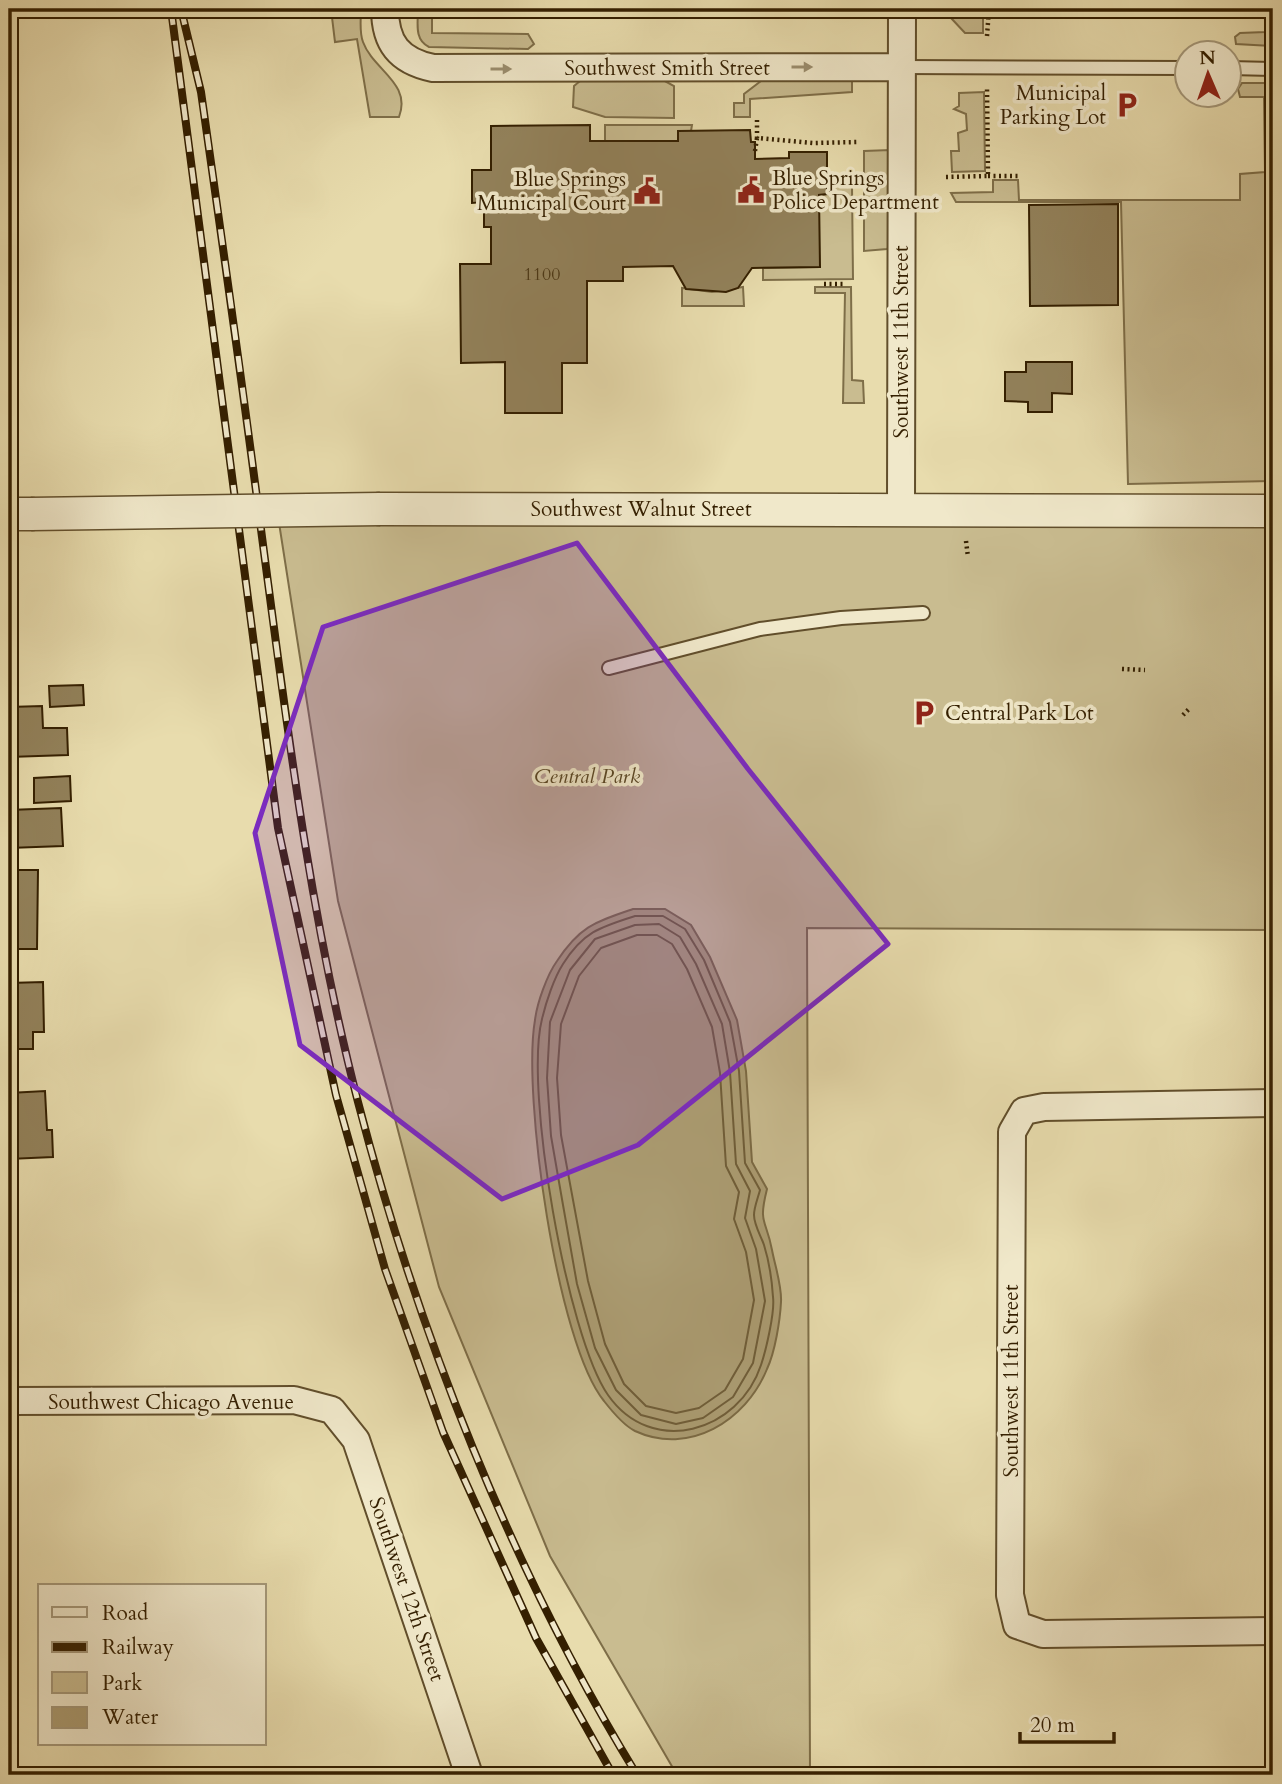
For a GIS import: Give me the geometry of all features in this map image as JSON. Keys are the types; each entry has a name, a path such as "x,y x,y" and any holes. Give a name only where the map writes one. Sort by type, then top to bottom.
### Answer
{"street":[{"name":"Southwest Smith Street","path":"386,9 388,35 397,52 411,62 433,68 902,67"},
{"name":"Southwest 11th Street","path":"901,508 902,9"},
{"name":"Southwest Walnut Street","path":"20,514 380,509 901,508 1273,511"},
{"name":"Southwest 11th Street","path":"1273,1103 1044,1107 1024,1111 1012,1132 1010,1595 1017,1625 1043,1634 1273,1631"},
{"name":"Southwest Chicago Avenue","path":"9,1401 294,1400 332,1410"},
{"name":"Southwest 12th Street","path":"332,1410 356,1440 469,1775"}],"lane":[{"path":"902,67 1174,68"},
{"path":"1244,68 1273,68"},
{"path":"609,668 760,629 841,618 923,613"}],"path":[{"path":"987,36 989,9"},
{"path":"986,87 988,176"},
{"path":"755,151 757,120"},
{"path":"757,138 813,143 857,142"},
{"path":"946,177 1018,176"},
{"path":"824,284 843,284"},
{"path":"965,538 968,557"},
{"path":"1122,668 1145,670"},
{"path":"1182,715 1189,709"}],"highlighted area":[{"path":"577,543 748,769 888,944 638,1145 502,1199 300,1045 255,833 323,627"}],"green space":[{"path":"331,9 361,9 363,42 396,86 402,105 399,117 370,117 357,39 335,42"},
{"path":"418,9 432,9 432,33 528,34 534,44 528,49 429,47 419,36"},
{"path":"951,9 983,9 983,33 965,33 951,18"},
{"path":"1265,9 1273,9 1273,46 1244,44 1244,38 1235,38 1240,33 1265,32"},
{"path":"663,80 674,86 674,118 605,117 573,107 574,86 580,81"},
{"path":"761,81 852,81 852,92 750,99 750,117 734,117 734,103 744,103 744,94"},
{"path":"1244,83 1273,83 1273,481 1128,484 1121,202 956,202 951,193 993,192 993,180 1018,180 1019,200 1240,200 1240,174 1265,172 1264,97 1244,97"},
{"path":"984,92 985,171 952,172 951,151 959,151 958,133 967,130 966,114 954,109 959,106 959,93"},
{"path":"605,125 692,125 691,131 678,131 678,141 605,141"},
{"path":"890,150 890,245 887,249 864,251 864,151"},
{"path":"827,186 852,186 853,279 763,280 763,268 819,267 819,195 827,194"},
{"path":"743,287 744,306 682,306 682,288 712,292"},
{"path":"815,287 851,287 852,380 863,381 864,403 843,403 845,293 815,293"},
{"name":"Central Park","path":"277,510 1273,511 1273,930 807,928 810,1775 677,1775 550,1556 439,1287 338,901"}],"water":[{"path":"633,909 665,909 691,925 710,957 737,1020 746,1071 752,1162 767,1189 763,1216 781,1296 775,1345 758,1388 730,1418 713,1429 695,1436 675,1439 655,1438 627,1425 604,1401 587,1371 558,1275 547,1217 534,1103 532,1055 535,1020 550,974 565,949 581,933 598,922"}],"building":[{"path":"590,125 590,141 678,141 678,131 750,130 751,142 755,142 755,159 789,158 789,152 827,152 827,194 819,195 820,267 752,268 738,288 726,292 686,289 673,266 623,267 623,281 587,281 587,363 562,363 562,413 505,413 505,362 461,363 460,264 491,264 491,227 484,227 484,202 472,203 472,170 491,170 491,126"},
{"path":"1118,204 1118,305 1030,306 1029,205"},
{"path":"1026,362 1072,362 1072,394 1052,393 1052,412 1028,412 1028,402 1005,401 1005,372 1026,372"},
{"path":"83,685 84,705 50,707 49,686"},
{"path":"42,706 43,728 67,728 68,755 9,757 9,707"},
{"path":"70,776 71,801 34,803 34,778"},
{"path":"61,808 63,846 9,848 9,810"},
{"path":"9,870 38,870 37,949 9,949"},
{"path":"43,982 44,1032 33,1032 33,1049 9,1049 9,983"},
{"path":"45,1091 47,1130 52,1130 53,1157 9,1159 9,1093"}],"railway":[{"path":"171,9 278,828 336,1095 385,1269 443,1432 536,1638 613,1775"},
{"path":"181,9 201,92 301,821 326,962 358,1102 409,1276 473,1449 549,1616 637,1775"}],"place":[{"name":"Municipal Parking Lot","path":"1127,105"},
{"name":"Blue Springs Police Department","path":"751,190"},
{"name":"Blue Springs Municipal Court","path":"647,191"},
{"name":"Central Park Lot","path":"924,713"}]}
